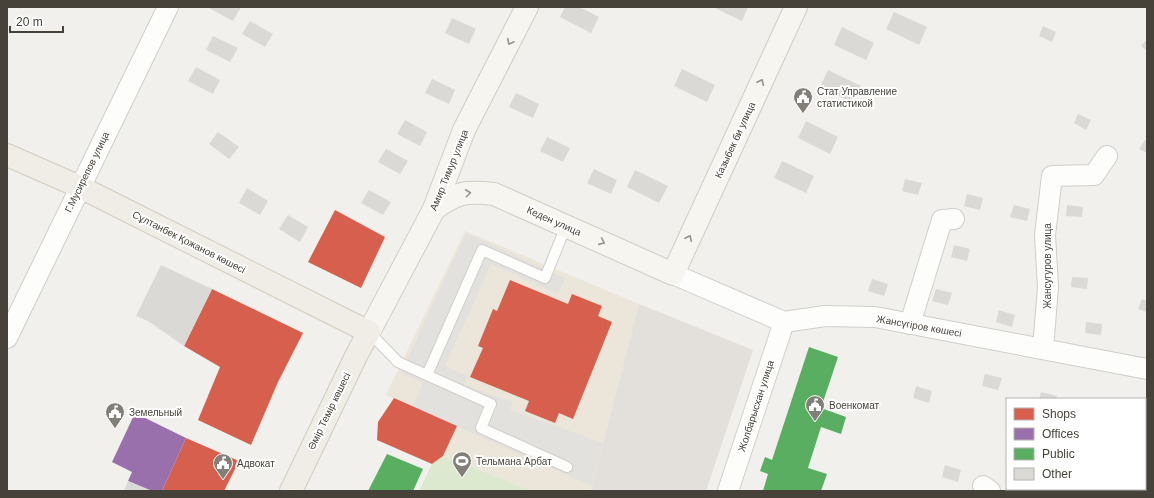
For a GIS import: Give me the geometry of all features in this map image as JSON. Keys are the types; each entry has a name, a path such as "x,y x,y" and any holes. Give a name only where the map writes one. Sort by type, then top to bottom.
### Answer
{"main road":[{"name":"Амир Тимур улица","path":"369,332 434,209 464,130 527,7"},
{"name":"Казыбек би улица","path":"673,274 796,7"},
{"name":"Сұлтанбек Қожанов көшесі","path":"7,155 80,187 369,332"},
{"name":"Кеден улица","path":"434,209 451,197 470,192 494,194 673,274"},
{"name":"Әмір Темір көшесі","path":"291,491 369,332"}],"street":[{"name":"Г.Мусирепов улица","path":"7,338 168,7"},
{"name":"Жансугуров улица","path":"1043,349 1048,287 1045,236 1052,176 1094,175 1107,156"},
{"path":"910,324 942,220 954,219"},
{"path":"673,274 784,322"},
{"name":"Жансүгіров көшесі","path":"784,322 825,316 874,317 1147,369"},
{"name":"Жолбарысхан улица","path":"728,491 784,322"}],"lane":[{"path":"427,375 482,250 545,278 566,226"},
{"path":"369,332 398,362 491,404 480,428 567,467"}],"shaded area":[{"path":"465,231 639,304 591,491 533,491 443,456 457,426 386,395"},
{"path":"466,233 565,278 558,294 491,264 445,366 467,376 464,385 513,402 510,410 603,443 592,486 413,407 423,383 401,373"},
{"path":"639,304 753,350 706,491 591,491"}],"green space":[{"name":"Тельмана Арбат","path":"443,456 533,491 419,491 432,464"}],"building: Shops":[{"path":"335,210 385,237 361,288 308,262"},
{"path":"510,280 568,304 572,294 602,306 598,316 612,322 573,419 559,413 555,423 525,411 529,401 470,377 483,348 478,346 493,309 497,311"},
{"path":"212,289 303,333 278,382 251,445 198,420 220,367 184,346"},
{"path":"394,398 457,426 443,456 432,464 377,440 378,422"},
{"path":"186,438 239,461 224,491 162,491"}],"building: Offices":[{"path":"135,413 186,438 162,491 152,491 128,481 132,472 112,462"}],"building: Public":[{"name":"Военкомат","path":"809,347 838,357 821,408 846,417 841,434 821,427 808,468 827,474 821,491 763,491 768,474 760,471 765,457 772,460"},
{"path":"387,454 423,469 413,491 368,491"}],"building: Other":[{"path":"241,7 233,21 209,8"},
{"path":"565,7 579,7 599,17 591,33 560,17"},
{"path":"713,7 748,7 742,21"},
{"path":"894,12 927,27 919,45 886,29"},
{"path":"452,18 476,29 469,44 445,33"},
{"path":"250,21 273,34 265,47 242,34"},
{"path":"1043,26 1056,32 1052,42 1039,36"},
{"path":"842,27 874,43 866,60 834,45"},
{"path":"213,36 238,48 230,62 206,50"},
{"path":"1147,39 1147,51 1141,46"},
{"path":"196,67 220,80 213,94 188,81"},
{"path":"682,69 715,85 707,102 674,86"},
{"path":"828,70 861,86 853,103 820,87"},
{"path":"432,79 455,90 449,104 425,93"},
{"path":"516,93 539,104 533,118 509,107"},
{"path":"1078,114 1091,120 1086,130 1074,123"},
{"path":"405,120 427,132 420,146 397,134"},
{"path":"806,121 838,137 830,154 798,138"},
{"path":"218,132 239,147 229,159 209,144"},
{"path":"547,137 570,148 563,162 540,151"},
{"path":"1145,140 1147,141 1147,153 1139,149"},
{"path":"386,149 408,161 400,174 378,162"},
{"path":"782,161 814,176 806,193 774,178"},
{"path":"594,169 617,180 611,194 587,183"},
{"path":"635,170 668,186 659,203 627,187"},
{"path":"905,179 922,183 918,195 902,191"},
{"path":"247,188 268,201 260,215 239,203"},
{"path":"369,190 391,202 383,215 361,203"},
{"path":"967,194 983,198 980,210 964,206"},
{"path":"1014,205 1030,209 1027,221 1010,217"},
{"path":"1067,205 1083,207 1082,217 1066,216"},
{"path":"288,215 308,227 300,242 279,229"},
{"path":"954,245 970,249 967,261 951,257"},
{"path":"161,265 212,289 184,346 148,321 136,316"},
{"path":"1072,277 1088,278 1087,289 1071,287"},
{"path":"872,279 888,284 884,296 868,291"},
{"path":"936,289 952,293 948,305 932,301"},
{"path":"1142,299 1147,301 1147,312 1138,309"},
{"path":"999,310 1015,315 1012,327 996,322"},
{"path":"1086,322 1102,324 1101,335 1085,333"},
{"path":"985,374 1002,378 998,390 982,386"},
{"path":"916,386 932,391 929,403 913,398"},
{"path":"1041,392 1057,396 1056,398 1039,398"},
{"path":"945,465 961,470 958,482 942,477"},
{"path":"128,481 152,491 124,491"},
{"path":"1146,488 1147,491 1133,491 1146,490"}],"place":[{"name":"Стат Управление статистикой","path":"803,114"},
{"name":"Военкомат","path":"815,422"},
{"name":"Земельный","path":"115,429"},
{"name":"Тельмана Арбат","path":"462,478"},
{"name":"Адвокат","path":"223,480"}]}
